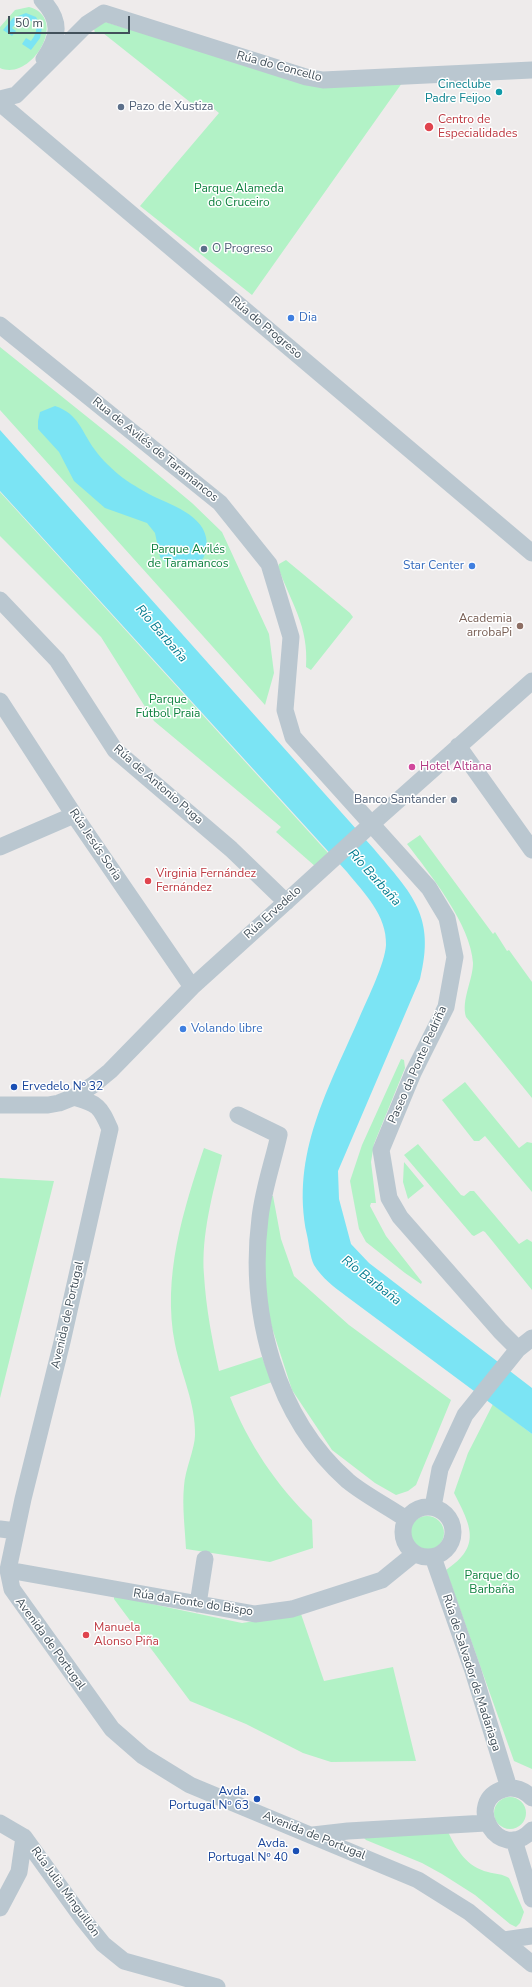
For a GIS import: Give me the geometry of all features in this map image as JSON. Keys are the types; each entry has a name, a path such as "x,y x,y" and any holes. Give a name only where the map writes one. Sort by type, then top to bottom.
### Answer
{"street":[{"path":"26,86 49,51 56,36 57,24 54,15 42,0"},
{"path":"0,99 16,95 26,86 88,24 101,7"},
{"name":"Rúa do Concello","path":"101,7 306,77 323,80 532,70"},
{"name":"Rúa do Progreso","path":"0,103 532,553"},
{"name":"Rua de Avilés de Taramancos","path":"0,325 220,503 269,564 291,637 285,710 293,737 360,812"},
{"name":"Rúa de Antonio Puga","path":"0,600 57,660 115,750 231,849 286,902"},
{"name":"Rúa Ervedelo","path":"0,1105 48,1105 74,1097 94,1085 110,1071 192,987 532,681"},
{"name":"Rúa Jesús Soria","path":"0,701 74,815 192,987"},
{"path":"458,746 532,850"},
{"name":"Paseo da Ponte Pedriña","path":"360,812 429,888 447,918 455,957 446,1007 412,1073 381,1150 389,1198 400,1217 500,1332 518,1349"},
{"path":"0,847 74,815"},
{"name":"Avenida de Portugal","path":"74,1097 93,1103 102,1112 110,1129 62,1342 8,1530 9,1582 18,1599 112,1729 126,1743 165,1771 190,1785 406,1874 434,1889 470,1912 528,1960"},
{"path":"238,1115 279,1135 260,1216 256,1274 262,1325 268,1350 282,1385 295,1415 308,1435 337,1470 350,1482 406,1519"},
{"path":"432,1507 440,1469 465,1415 504,1365 518,1349 532,1338"},
{"path":"423,1507 432,1507 442,1511 449,1518 453,1527 453,1537 450,1546 443,1553 433,1557 424,1558 414,1554 407,1547 403,1538 403,1528 406,1519 413,1512 423,1507"},
{"name":"Rúa da Fonte do Bispo","path":"8,1570 255,1614 292,1609 382,1580 414,1554"},
{"name":"Rúa de Salvador de Madariaga","path":"433,1557 473,1671 509,1788"},
{"path":"198,1604 205,1559"},
{"path":"532,1798 526,1792 518,1788 509,1788 494,1794 486,1807 486,1823 497,1836 505,1840 521,1839 532,1830"},
{"path":"0,1823 24,1837 19,1872 0,1908"},
{"path":"312,1836 348,1831 486,1823"},
{"path":"334,1844 348,1831"},
{"name":"Rúa Julia Minguillón","path":"24,1837 88,1926 103,1944 124,1961 217,1987"},
{"path":"514,1840 532,1899"},
{"path":"504,1940 532,1937 528,1960"}],"green space":[{"path":"29,7 41,13 46,23 46,35 42,47 34,58 23,66 12,70 0,68 0,27 15,10"},
{"name":"Parque Alameda do Cruceiro","path":"102,21 255,67 402,83 252,295 140,206 219,113 207,103 201,107 195,106 103,33 95,33 94,29"},
{"name":"Parque Avilés de Taramancos","path":"0,347 192,503 222,532 269,634 274,673 265,705 0,410"},
{"name":"Parque Fútbol Praia","path":"0,492 329,854 316,867 276,832 281,827 154,721 101,637 0,536"},
{"path":"286,560 353,617 311,670 306,667 305,639 302,627 278,567 279,564"},
{"path":"420,835 493,934 495,932 507,951 509,950 532,982 532,1098 466,1017 465,1004 473,963 471,948 448,900 407,844"},
{"path":"401,1059 404,1060 405,1068 374,1144 371,1162 376,1203 371,1203 370,1206 386,1236 422,1282 421,1284 366,1242 359,1229 350,1181 362,1145"},
{"path":"465,1082 519,1148 527,1142 532,1143 532,1192 485,1136 479,1141 474,1141 442,1100"},
{"path":"418,1144 461,1195 464,1196 470,1191 474,1191 519,1244 527,1239 532,1242 532,1290 485,1232 483,1231 474,1236 472,1235 404,1155"},
{"path":"204,1148 222,1155 208,1214 204,1245 205,1287 219,1371 262,1357 272,1382 230,1397 245,1431 264,1463 299,1507 312,1520 313,1548 270,1562 186,1549 183,1494 186,1473 195,1440 195,1423 191,1400 175,1344 171,1294 173,1269 182,1220"},
{"path":"404,1162 424,1186 408,1199 403,1182"},
{"path":"0,1178 54,1181 0,1398"},
{"path":"267,1195 273,1196 281,1239 294,1276 349,1325 451,1400 416,1485 408,1491 396,1495 375,1483 332,1450 292,1390 266,1309 262,1249"},
{"name":"Parque do Barbaña","path":"493,1404 532,1434 532,1769 514,1761 446,1570 465,1552 469,1544 470,1535 468,1526 454,1493 468,1453"},
{"path":"427,1516 439,1521 444,1533 439,1545 427,1550 415,1545 410,1533 415,1521"},
{"path":"114,1596 242,1623 301,1614 324,1681 393,1667 416,1761 331,1762 303,1753 246,1724 190,1701 114,1599"},
{"path":"507,1797 513,1797 523,1804 526,1813 525,1819 519,1826 513,1829 507,1829 497,1822 494,1816 494,1810 501,1800"},
{"path":"448,1832 459,1851 468,1862 481,1870 509,1878 524,1912 520,1923 516,1927 510,1924 475,1895 442,1874 422,1863 364,1838"}],"water":[{"path":"26,13 36,17 42,28 40,38 31,50 22,44 26,38 31,41 34,37 36,27 32,21 23,19 18,21 12,28 16,31 12,36 3,30 13,18"},
{"path":"55,406 63,409 75,418 98,454 119,475 153,496 176,506 200,525 205,533 207,543 203,559 191,566 171,567 160,557 155,533 147,523 105,508 74,481 59,452 38,429 40,412"},
{"name":"Río Barbaña","path":"0,430 374,849 399,879 417,907 425,938 424,957 420,979 338,1171 339,1199 351,1244 369,1263 532,1388 532,1434 337,1289 324,1278 314,1265 307,1235 303,1205 304,1177 308,1149 325,1096 383,961 386,945 383,924 379,914 367,896 347,872 0,491"}],"place":[{"name":"Cineclube Padre Feijoo","path":"499,92"},
{"name":"Pazo de Xustiza","path":"121,107"},
{"name":"Centro de Especialidades","path":"429,127"},
{"name":"O Progreso","path":"204,249"},
{"name":"Dia","path":"291,318"},
{"name":"Star Center","path":"472,566"},
{"name":"Academia arrobaPi","path":"520,626"},
{"name":"Hotel Altiana","path":"412,767"},
{"name":"Banco Santander","path":"454,800"},
{"name":"Virginia Fernández Fernández","path":"148,881"},
{"name":"Volando libre","path":"183,1029"},
{"name":"Ervedelo Nº 32","path":"14,1087"},
{"name":"Manuela Alonso Piña","path":"86,1635"},
{"name":"Avda. Portugal Nº 63","path":"257,1799"},
{"name":"Avda. Portugal Nº 40","path":"296,1851"}]}
